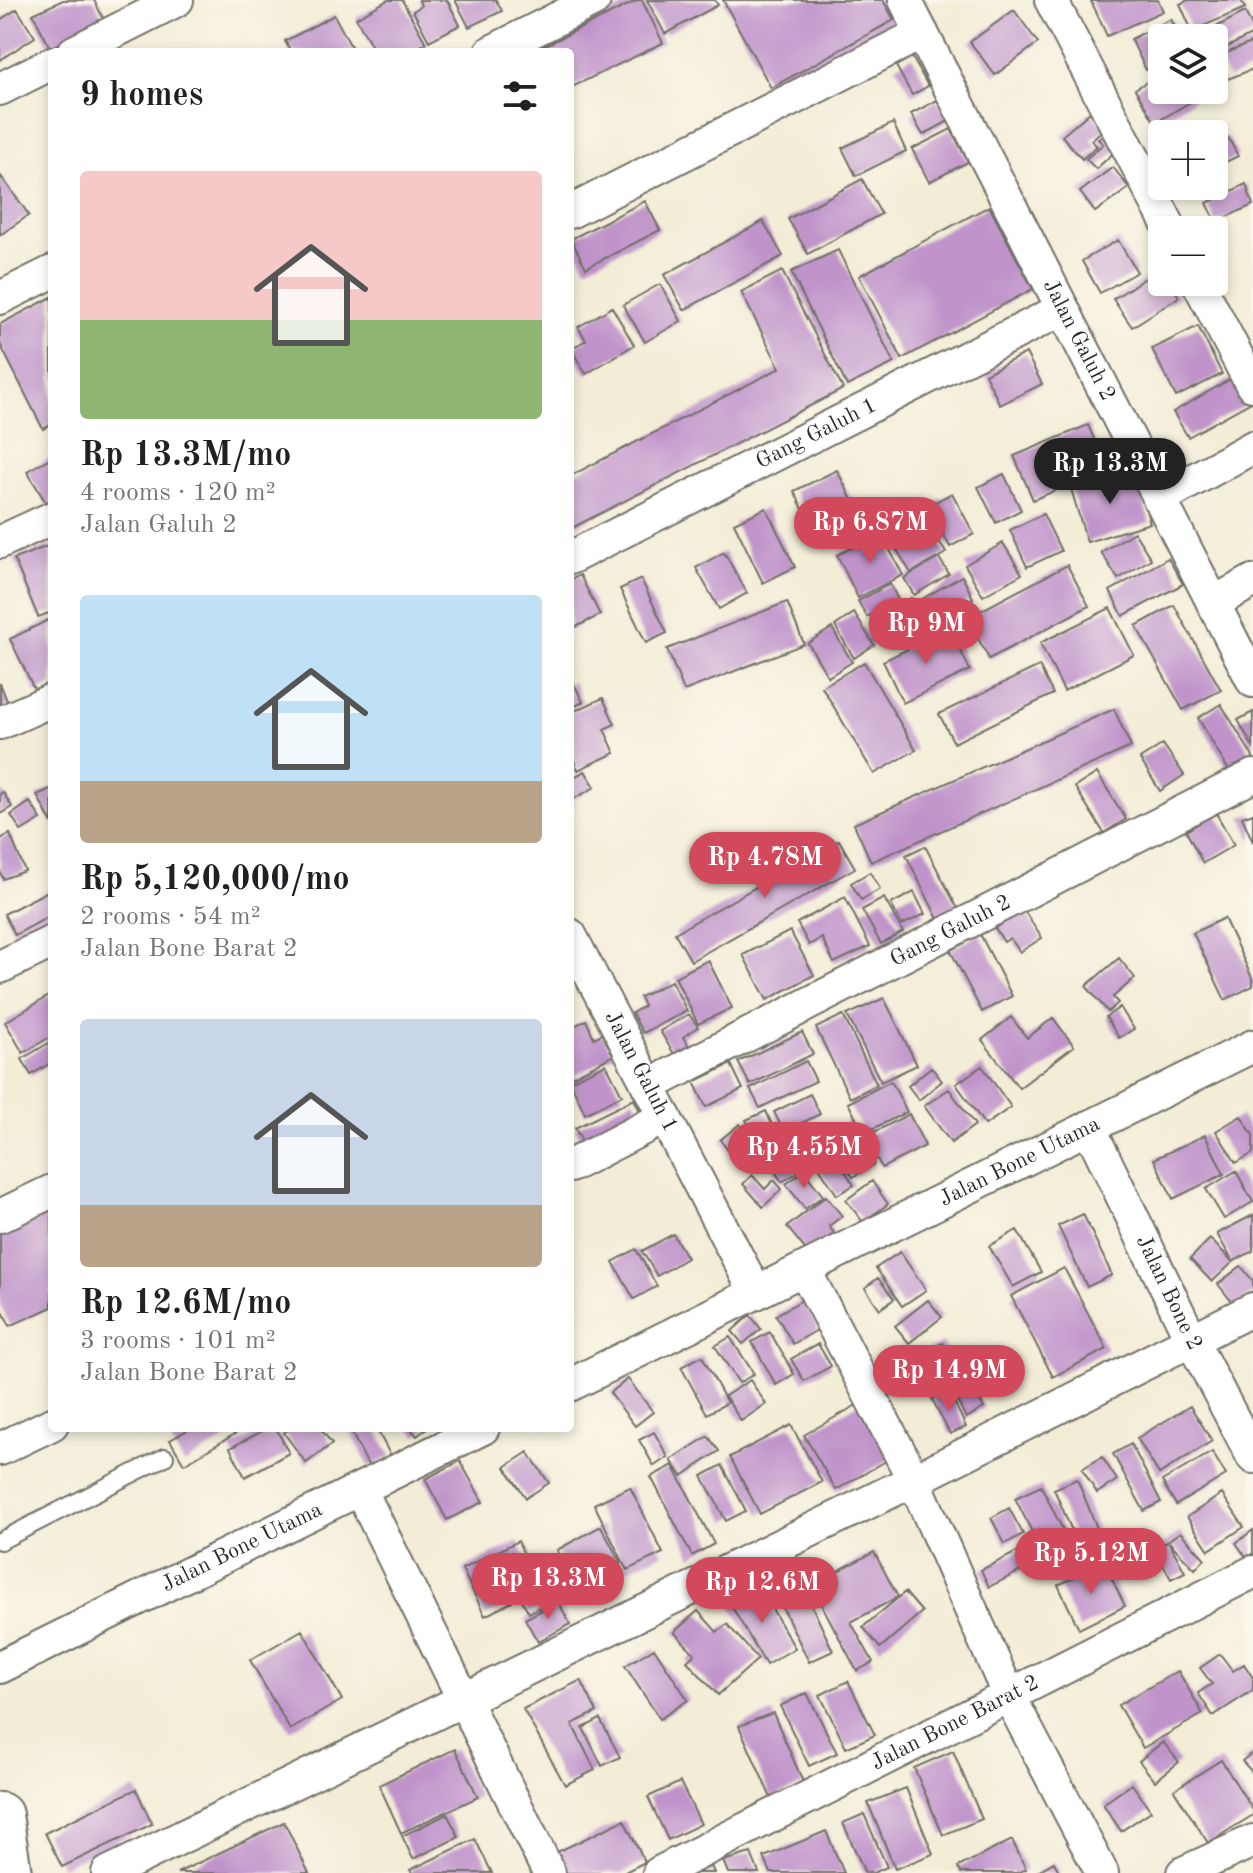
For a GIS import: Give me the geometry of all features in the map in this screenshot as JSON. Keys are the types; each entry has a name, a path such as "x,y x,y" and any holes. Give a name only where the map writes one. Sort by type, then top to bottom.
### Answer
{"street":[{"path":"82,48 177,0"},
{"path":"499,48 594,0"},
{"name":"Jalan Galuh 2","path":"905,0 1253,681"},
{"path":"1051,0 1164,216"},
{"path":"574,210 922,33"},
{"path":"0,89 48,65"},
{"path":"0,298 48,274"},
{"path":"1205,296 1252,385"},
{"name":"Gang Galuh 1","path":"574,556 1063,309"},
{"path":"1159,499 1253,447"},
{"path":"0,542 48,520"},
{"path":"1213,603 1253,581"},
{"path":"0,723 48,702"},
{"name":"Gang Galuh 2","path":"648,1086 1253,776"},
{"path":"0,967 48,944"},
{"name":"Jalan Galuh 1","path":"574,947 756,1293"},
{"name":"Jalan Bone Utama","path":"574,1383 1253,1046"},
{"path":"574,1164 665,1117"},
{"name":"Jalan Bone 2","path":"1089,1127 1191,1339 1253,1457"},
{"path":"0,1216 48,1193"},
{"path":"804,1269 914,1480 1009,1696 1102,1873"},
{"path":"108,1873 914,1480 1253,1309"},
{"path":"0,1449 48,1426"},
{"name":"Jalan Bone Utama","path":"0,1667 475,1432"},
{"path":"360,1489 549,1873"},
{"name":"Jalan Bone Barat 2","path":"659,1873 1253,1572"},
{"path":"1183,1873 1253,1841"}],"lane":[{"path":"0,1541 165,1457"}],"building":[{"path":"63,0 94,0 105,22 50,48 33,14"},
{"path":"388,0 402,0 426,43 417,48 373,48 356,18"},
{"path":"419,0 447,0 460,25 429,41 413,11 421,6"},
{"path":"455,0 496,0 502,11 469,27"},
{"path":"638,0 642,0 663,43 574,86 574,48 540,48"},
{"path":"647,0 715,0 718,5 665,34"},
{"path":"723,0 883,0 894,20 771,88"},
{"path":"1158,0 1163,11 1107,36 1091,1"},
{"path":"1188,0 1241,0 1245,8 1208,24 1189,24 1180,4"},
{"path":"17,9 35,37 0,60 0,20"},
{"path":"1014,10 1038,43 995,75 970,42"},
{"path":"1245,12 1253,34 1228,47 1228,24 1222,24"},
{"path":"334,15 352,48 289,48 285,41"},
{"path":"1148,30 1148,69 1146,70 1131,39"},
{"path":"1253,42 1253,69 1228,79 1228,52"},
{"path":"912,57 928,86 912,95 896,66"},
{"path":"1148,81 1148,104 1187,104 1160,120 1153,120 1135,89"},
{"path":"937,100 949,121 923,135 911,114"},
{"path":"1090,112 1105,128 1091,140 1097,146 1082,159 1062,136"},
{"path":"893,123 906,151 856,176 842,148"},
{"path":"951,129 968,162 929,182 912,149"},
{"path":"1106,132 1120,147 1096,169 1086,159 1103,144 1098,139"},
{"path":"1228,137 1238,156 1228,161"},
{"path":"1113,167 1129,188 1095,212 1080,192"},
{"path":"0,175 29,215 0,235"},
{"path":"862,179 881,214 808,254 788,219"},
{"path":"1246,184 1253,205 1228,216 1213,216 1207,203 1228,200 1228,193"},
{"path":"645,201 660,230 586,268 574,245 574,237"},
{"path":"989,206 1033,289 902,359 859,276"},
{"path":"763,221 783,256 684,310 664,275"},
{"path":"1118,240 1137,272 1100,293 1082,261"},
{"path":"838,250 894,363 847,386 791,272"},
{"path":"782,271 843,389 574,527 574,474 780,368 741,292"},
{"path":"1148,276 1148,296 1179,297 1132,327 1113,299"},
{"path":"660,284 681,321 645,342 623,305"},
{"path":"48,299 48,426 43,429 0,344 0,324"},
{"path":"612,307 634,345 586,374 574,354 574,347 586,340 578,327"},
{"path":"1198,326 1222,374 1176,397 1152,349"},
{"path":"1026,353 1042,384 1000,405 985,374"},
{"path":"1236,376 1251,402 1188,437 1173,412"},
{"path":"1088,425 1107,469 1033,500 1014,456"},
{"path":"48,459 48,506 27,471"},
{"path":"837,470 865,526 822,547 794,491"},
{"path":"1133,470 1150,523 1087,542 1071,489"},
{"path":"1004,474 1021,510 996,523 978,487"},
{"path":"952,493 974,534 950,547 928,506"},
{"path":"766,508 795,567 763,583 734,523"},
{"path":"1043,514 1061,551 1027,567 1010,530"},
{"path":"924,517 946,553 911,573 889,537"},
{"path":"1134,532 1151,559 1118,579 1101,552"},
{"path":"881,533 903,575 858,598 837,555"},
{"path":"1003,543 1022,574 983,596 965,565"},
{"path":"48,546 48,613 38,617 14,559"},
{"path":"724,552 747,593 719,609 696,568"},
{"path":"939,558 949,574 914,595 904,578"},
{"path":"1168,558 1183,584 1123,616 1110,591"},
{"path":"1067,565 1089,606 989,659 967,618"},
{"path":"580,575 600,615 574,628 574,578"},
{"path":"962,576 973,598 934,620 922,599"},
{"path":"641,579 667,633 646,643 620,589"},
{"path":"890,584 898,600 867,617 858,601"},
{"path":"911,598 923,619 887,640 874,620"},
{"path":"787,602 804,644 684,691 667,649"},
{"path":"1174,605 1221,690 1183,710 1136,626"},
{"path":"1110,608 1134,655 1064,691 1040,643"},
{"path":"854,613 874,645 854,658 835,626"},
{"path":"48,620 48,687 36,693 10,639"},
{"path":"832,628 852,662 828,677 808,643"},
{"path":"950,629 970,670 903,703 883,661"},
{"path":"864,662 916,750 874,774 822,687"},
{"path":"1039,666 1053,694 954,743 939,714"},
{"path":"0,683 9,706 0,709"},
{"path":"574,684 583,702 574,707"},
{"path":"603,698 615,724 604,729 615,753 578,770 574,760 574,711"},
{"path":"1221,704 1253,757 1253,763 1232,776 1198,718"},
{"path":"1114,709 1131,747 871,862 854,824"},
{"path":"1253,712 1253,747 1238,720"},
{"path":"1163,744 1184,775 1160,791 1140,759"},
{"path":"585,771 595,787 574,799 574,777"},
{"path":"1097,773 1126,819 1104,833 1075,787"},
{"path":"48,790 48,816 37,795"},
{"path":"3,792 12,807 0,814 0,794"},
{"path":"30,802 41,819 21,831 11,815"},
{"path":"1216,813 1234,845 1203,863 1186,831"},
{"path":"1253,813 1253,842 1242,817"},
{"path":"10,834 25,871 3,879 0,839"},
{"path":"839,840 855,868 691,961 675,933"},
{"path":"925,846 958,909 938,919 906,855"},
{"path":"870,872 880,889 861,900 851,883"},
{"path":"48,891 48,917 15,935 4,914"},
{"path":"914,892 925,914 902,925 891,904"},
{"path":"845,897 870,946 834,963 822,938 809,945 797,923"},
{"path":"884,898 903,932 881,944 862,910"},
{"path":"1023,909 1042,938 1020,952 1010,938 1004,942 995,928"},
{"path":"1224,918 1253,980 1253,986 1225,1000 1193,933"},
{"path":"790,931 814,975 767,1000 743,955"},
{"path":"980,934 1012,996 982,1012 950,950"},
{"path":"1119,958 1135,978 1113,997 1118,1003 1108,1012 1086,986"},
{"path":"708,960 732,1008 698,1024 675,977"},
{"path":"671,981 687,1011 643,1033 632,1013 644,1006 640,997"},
{"path":"48,996 48,1038 23,1053 5,1022"},
{"path":"884,998 917,1065 881,1082 847,1015"},
{"path":"1120,1007 1134,1029 1119,1038 1106,1017"},
{"path":"689,1014 698,1027 683,1037 689,1046 674,1054 660,1031"},
{"path":"843,1015 877,1085 850,1098 816,1028"},
{"path":"1011,1017 1027,1038 1053,1018 1074,1046 1019,1088 982,1040"},
{"path":"586,1020 594,1038 602,1034 614,1055 574,1076 574,1026"},
{"path":"802,1032 813,1054 750,1085 738,1062"},
{"path":"48,1043 48,1064 31,1075 22,1059"},
{"path":"806,1061 816,1081 760,1108 750,1089"},
{"path":"606,1064 622,1095 585,1114 574,1090 574,1079"},
{"path":"731,1064 743,1089 706,1107 694,1082"},
{"path":"982,1066 1011,1107 985,1125 956,1084"},
{"path":"931,1067 942,1081 919,1100 908,1086"},
{"path":"891,1081 907,1112 864,1133 848,1103"},
{"path":"949,1089 975,1125 951,1143 924,1106"},
{"path":"810,1094 820,1114 784,1132 774,1112"},
{"path":"634,1099 642,1115 584,1145 575,1128"},
{"path":"766,1111 779,1141 760,1149 746,1120"},
{"path":"909,1114 925,1146 882,1168 865,1137"},
{"path":"1241,1116 1253,1135 1253,1153 1236,1163 1216,1131"},
{"path":"848,1121 874,1164 853,1177 827,1134"},
{"path":"740,1124 756,1144 736,1160 720,1140"},
{"path":"1205,1135 1224,1174 1173,1199 1154,1159"},
{"path":"793,1143 808,1166 782,1182 767,1159"},
{"path":"831,1150 854,1185 837,1195 815,1161"},
{"path":"804,1171 823,1196 805,1209 786,1184"},
{"path":"1236,1171 1253,1202 1224,1219 1206,1189"},
{"path":"752,1175 765,1189 774,1180 782,1189 763,1207 743,1184"},
{"path":"872,1181 888,1204 863,1222 846,1200"},
{"path":"826,1196 842,1216 829,1226 834,1233 809,1254 787,1227"},
{"path":"48,1201 48,1309 10,1326 0,1305 0,1223"},
{"path":"1083,1214 1112,1275 1087,1287 1058,1226"},
{"path":"1253,1215 1253,1251 1233,1262 1217,1234"},
{"path":"1017,1230 1041,1272 1013,1287 989,1246"},
{"path":"673,1234 687,1258 657,1276 642,1251"},
{"path":"1210,1239 1233,1262 1212,1282 1190,1259"},
{"path":"636,1249 657,1286 634,1299 613,1262"},
{"path":"900,1252 926,1290 902,1306 876,1268"},
{"path":"1241,1266 1253,1281 1253,1293 1235,1306 1218,1284"},
{"path":"1064,1268 1107,1349 1053,1377 1011,1296"},
{"path":"878,1278 894,1299 880,1309 865,1288"},
{"path":"802,1300 819,1329 793,1344 776,1315"},
{"path":"928,1300 942,1317 909,1343 895,1326"},
{"path":"750,1315 761,1329 743,1344 732,1331"},
{"path":"770,1332 794,1374 776,1385 752,1342"},
{"path":"730,1337 754,1374 739,1383 715,1346"},
{"path":"943,1343 957,1374 918,1392 903,1361"},
{"path":"818,1344 831,1366 804,1381 791,1359"},
{"path":"702,1356 727,1403 707,1414 681,1367"},
{"path":"628,1379 653,1412 635,1426 610,1393"},
{"path":"969,1379 984,1408 966,1418 951,1388"},
{"path":"750,1380 766,1404 741,1421 725,1396"},
{"path":"949,1391 966,1427 950,1434 932,1399"},
{"path":"862,1402 893,1457 836,1490 804,1435"},
{"path":"1190,1406 1212,1441 1159,1474 1137,1438"},
{"path":"791,1425 822,1482 760,1514 730,1457"},
{"path":"184,1432 238,1432 184,1464 170,1440"},
{"path":"260,1432 278,1432 289,1453 245,1477 230,1448"},
{"path":"323,1432 332,1444 306,1463 284,1433"},
{"path":"351,1432 378,1432 391,1456 369,1467"},
{"path":"654,1432 668,1457 654,1466 639,1440"},
{"path":"708,1436 719,1451 682,1476 671,1460"},
{"path":"1131,1444 1161,1502 1144,1511 1113,1454"},
{"path":"528,1452 549,1483 526,1498 505,1467"},
{"path":"1212,1452 1226,1475 1176,1505 1162,1481"},
{"path":"1102,1457 1117,1480 1097,1493 1082,1469"},
{"path":"460,1461 483,1502 447,1520 425,1479"},
{"path":"673,1465 714,1544 692,1556 651,1477"},
{"path":"722,1465 746,1511 726,1521 702,1476"},
{"path":"1077,1479 1097,1528 1075,1538 1054,1489"},
{"path":"1041,1486 1065,1534 1039,1546 1015,1498"},
{"path":"630,1487 663,1553 627,1570 594,1504"},
{"path":"1222,1494 1244,1527 1209,1550 1187,1517"},
{"path":"1009,1508 1023,1534 1005,1544 991,1518"},
{"path":"601,1526 621,1563 577,1587 557,1550"},
{"path":"1139,1530 1155,1550 1132,1570 1115,1550"},
{"path":"1253,1530 1253,1563 1251,1564 1236,1543"},
{"path":"1180,1532 1205,1559 1195,1569 1169,1542 1185,1572 1171,1579 1155,1550"},
{"path":"518,1541 528,1563 500,1577 512,1602 485,1616 462,1569"},
{"path":"1023,1549 1031,1566 989,1587 981,1570"},
{"path":"874,1552 898,1597 851,1622 873,1662 857,1671 811,1585"},
{"path":"536,1562 556,1598 529,1613 509,1577"},
{"path":"1104,1563 1125,1606 1079,1629 1058,1585"},
{"path":"758,1585 795,1648 766,1665 729,1602"},
{"path":"803,1587 833,1651 809,1662 778,1598"},
{"path":"905,1592 922,1612 880,1648 863,1627"},
{"path":"558,1601 570,1624 538,1642 525,1619"},
{"path":"698,1611 717,1632 727,1624 758,1659 718,1695 687,1661 695,1654 674,1632"},
{"path":"302,1630 342,1700 290,1730 250,1660"},
{"path":"654,1648 688,1700 660,1719 625,1666"},
{"path":"1220,1654 1233,1671 1244,1664 1253,1678 1253,1690 1213,1716 1198,1693 1212,1684 1200,1668"},
{"path":"1178,1671 1203,1714 1143,1748 1118,1705"},
{"path":"581,1680 597,1712 572,1724 595,1770 565,1785 523,1709"},
{"path":"848,1681 875,1735 846,1748 820,1695"},
{"path":"807,1693 837,1753 809,1766 780,1706"},
{"path":"773,1713 804,1784 771,1798 739,1726"},
{"path":"600,1719 620,1757 602,1766 583,1728"},
{"path":"1163,1742 1179,1762 1155,1781 1139,1761"},
{"path":"455,1749 478,1797 401,1833 379,1785"},
{"path":"953,1751 982,1819 943,1835 914,1768"},
{"path":"1253,1752 1253,1773 1242,1761"},
{"path":"1221,1760 1253,1810 1253,1815 1208,1843 1174,1790"},
{"path":"680,1782 701,1824 668,1840 648,1797"},
{"path":"1132,1784 1151,1811 1121,1831 1103,1804"},
{"path":"906,1788 933,1854 895,1869 868,1803"},
{"path":"136,1789 152,1824 62,1867 45,1833"},
{"path":"447,1814 459,1837 413,1859 402,1836"},
{"path":"864,1814 887,1867 873,1873 865,1873 843,1823"},
{"path":"624,1820 645,1862 623,1873 562,1873 553,1854"},
{"path":"284,1822 309,1873 177,1873"},
{"path":"826,1831 844,1873 771,1873 764,1857"},
{"path":"475,1839 492,1873 412,1873 410,1870"},
{"path":"1012,1840 1026,1869 1017,1873 961,1873 958,1867"},
{"path":"751,1853 759,1873 728,1873 723,1861"},
{"path":"1054,1862 1060,1873 1035,1873"},
{"path":"711,1866 714,1873 695,1873"}]}
